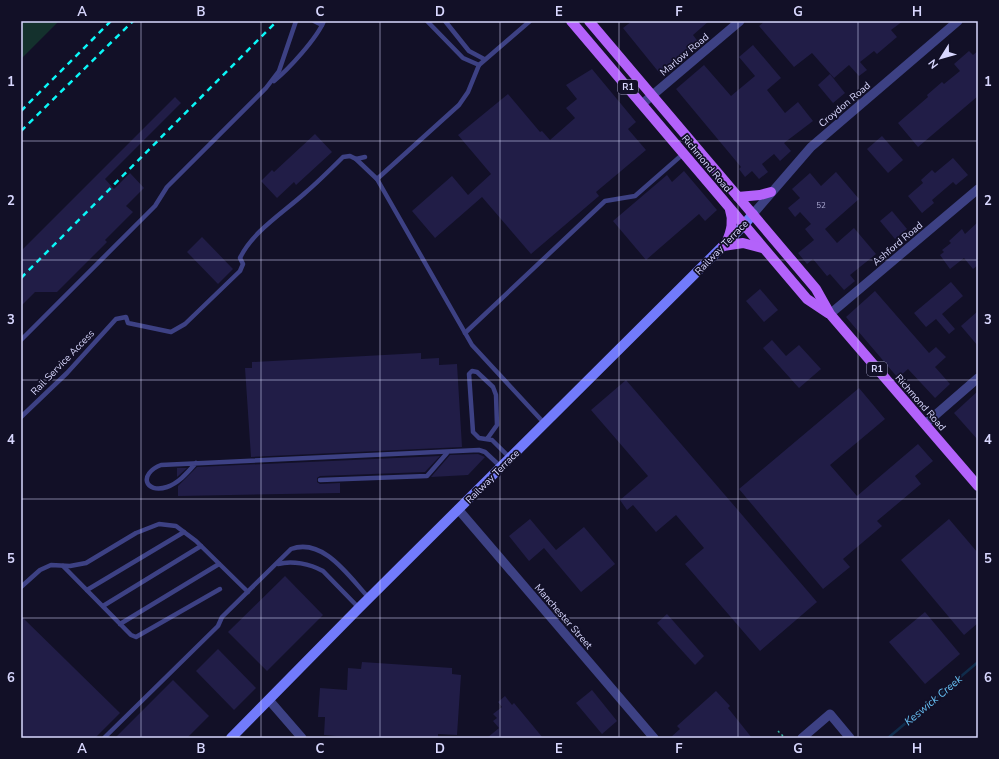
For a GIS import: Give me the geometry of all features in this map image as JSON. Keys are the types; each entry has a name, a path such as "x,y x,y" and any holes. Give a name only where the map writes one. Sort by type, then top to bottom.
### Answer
{"main road":[{"name":"Richmond Road","path":"571,21 743,226 807,299 830,314"},
{"name":"Richmond Road","path":"589,21 816,290 830,314 978,486"},
{"path":"738,196 760,195 771,192"},
{"path":"729,209 732,216 732,228 725,244 743,243 762,248"},
{"name":"Railway Terrace","path":"231,738 500,467 743,226 753,214"}],"street":[{"name":"Marlow Road","path":"642,104 740,21"},
{"name":"Croydon Road","path":"753,214 811,147 958,21"},
{"name":"Ashford Road","path":"830,314 978,189"},
{"path":"925,424 978,378"},
{"name":"Manchester Street","path":"458,509 654,738"},
{"path":"269,700 302,738"},
{"path":"802,738 830,714 850,738"}],"lane":[{"path":"266,88 282,67 296,21"},
{"path":"21,340 154,206 167,187 286,70 323,23 314,21"},
{"path":"427,21 463,58 479,65"},
{"path":"444,21 469,51 484,60"},
{"path":"377,179 460,105 468,92 479,65 530,21"},
{"path":"465,333 605,201 635,196 683,154"},
{"name":"Rail Service Access","path":"21,416 66,373 116,319 126,317 130,324 171,332 185,324 240,271 243,264 240,258 245,248 274,219 305,193 343,157 350,156 356,159"},
{"path":"356,159 365,157"},
{"path":"356,159 377,179 472,345 544,424"},
{"path":"487,439 496,425 496,395 493,387 477,372 472,371 469,374 472,432 479,438 492,440 510,458"},
{"path":"196,463 175,483 166,488 155,489 147,482 146,476 148,472 161,464 479,450 485,452 500,467"},
{"path":"320,480 428,476 447,452"},
{"path":"21,587 40,570 51,565 63,566 86,563 136,533 159,524 176,526 184,532 201,546 248,592"},
{"path":"86,590 184,532"},
{"path":"103,606 201,546"},
{"path":"104,738 218,626 222,617 278,564 287,553 296,548 304,547 318,551 335,562 369,598"},
{"path":"278,564 295,562 316,567 323,571 359,608"},
{"path":"120,624 219,564"},
{"path":"63,566 131,635 136,637 220,589"}],"path":[{"path":"778,731 785,738"}],"green space":[{"path":"21,21 59,21 21,59"}],"building":[{"path":"632,21 709,21 693,35 699,43 661,75 623,28"},
{"path":"765,21 903,21 891,30 897,37 877,54 874,51 860,62 867,70 859,76 849,65 834,78 812,53 794,67 759,26"},
{"path":"753,45 781,78 767,90 785,113 798,102 813,121 784,143 791,151 780,161 774,154 762,164 768,172 759,179 752,171 745,177 739,169 741,167 676,89 704,65 731,96 755,76 739,57"},
{"path":"969,51 973,55 978,51 978,96 918,147 898,123 928,97 927,95 942,82 944,84 960,71 954,64"},
{"path":"592,69 636,122 628,129 646,150 596,192 599,196 531,254 482,197 435,238 412,211 452,176 468,195 491,174 458,135 508,94 540,132 542,131 550,140 575,118 566,108 577,99 566,85"},
{"path":"830,74 845,93 833,103 818,85"},
{"path":"175,97 181,103 105,179 114,189 130,173 144,188 126,206 133,212 105,240 107,242 57,292 35,292 21,306 21,251"},
{"path":"315,134 332,152 296,185 294,182 277,198 261,181 272,170 274,172"},
{"path":"882,136 903,160 888,173 867,149"},
{"path":"953,158 968,175 956,185 953,182 932,200 934,203 922,213 908,196 923,183 921,180 932,170 935,173"},
{"path":"684,171 717,210 705,221 699,214 646,260 613,221 667,175 672,182"},
{"path":"836,172 859,199 825,229 837,243 854,228 876,254 850,275 855,281 844,290 830,274 827,276 813,259 807,264 798,253 814,240 805,229 811,224 800,212 795,217 788,208 800,198 792,189 810,173 821,186"},
{"path":"892,211 907,229 895,239 880,221"},
{"path":"978,222 978,265 973,269 964,258 950,269 940,255 944,252 942,250 951,243 949,241 962,229 965,234"},
{"path":"202,237 233,269 218,284 187,252"},
{"path":"951,282 963,296 942,314 955,329 949,334 936,319 926,327 914,313"},
{"path":"760,289 778,310 764,322 746,301"},
{"path":"875,291 929,353 936,347 946,357 935,367 950,384 935,398 908,369 898,378 846,317"},
{"path":"978,311 978,346 961,326"},
{"path":"772,340 786,356 799,345 821,369 799,388 763,348"},
{"path":"421,353 421,359 439,358 439,365 457,364 462,447 251,457 245,368 252,368 252,362"},
{"path":"626,380 817,602 760,651 685,564 704,548 676,515 656,532 633,505 627,510 620,500 648,476 591,410"},
{"path":"859,388 885,419 830,465 857,496 918,444 933,461 915,476 921,484 877,521 882,526 843,559 850,567 823,589 739,489"},
{"path":"978,391 978,440 954,413"},
{"path":"478,454 485,457 468,475 431,477 450,455"},
{"path":"440,456 425,472 320,476 317,478 317,482 320,484 340,483 340,493 178,496 178,486 197,467"},
{"path":"177,468 187,468 177,477"},
{"path":"530,519 556,550 584,527 615,564 581,592 544,548 529,561 509,536"},
{"path":"949,519 978,553 978,623 964,635 901,560"},
{"path":"285,576 323,615 267,671 228,632"},
{"path":"925,612 960,654 925,684 889,642"},
{"path":"667,614 704,656 695,665 657,623"},
{"path":"21,616 120,713 95,738 21,738"},
{"path":"218,649 256,688 234,710 196,671"},
{"path":"362,662 452,668 452,674 461,675 457,735 438,734 438,738 358,738 324,735 325,717 318,717 320,688 347,690 348,668 361,669"},
{"path":"173,680 209,716 187,738 115,738"},
{"path":"592,690 617,721 602,734 576,703"},
{"path":"716,691 730,706 728,708 752,738 670,738 680,729 677,726"},
{"path":"505,696 512,705 514,703 543,738 487,738 499,728 493,721 497,718 493,714 502,707 498,702"}],"waterway":[{"name":"Keswick Creek","path":"888,738 978,662"}],"railway":[{"path":"21,111 111,21"},
{"path":"21,131 133,21"},
{"path":"21,278 277,21"}]}
